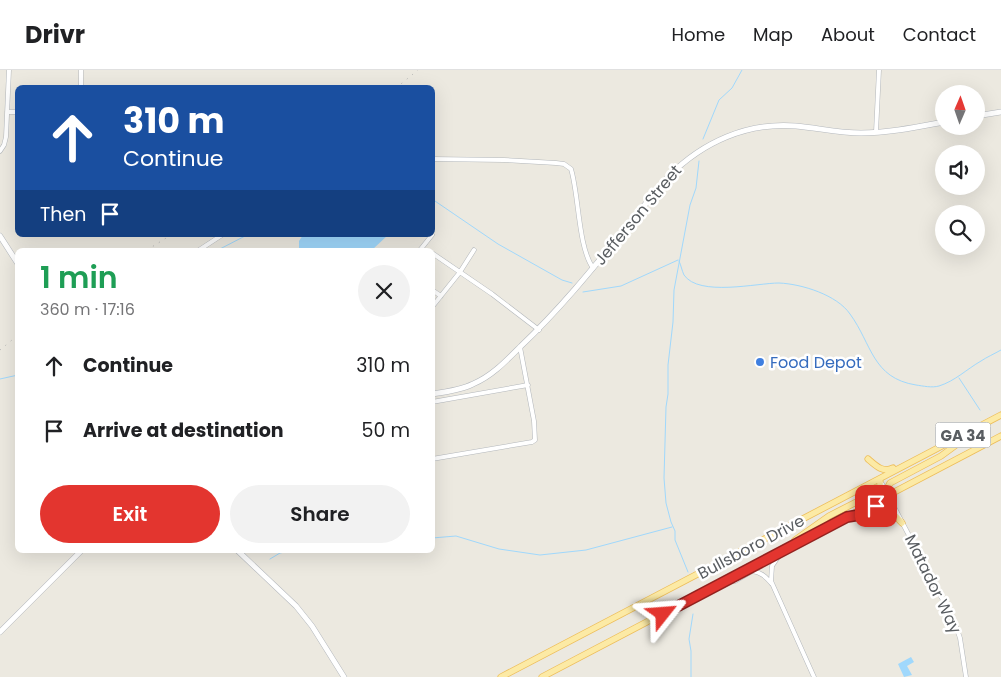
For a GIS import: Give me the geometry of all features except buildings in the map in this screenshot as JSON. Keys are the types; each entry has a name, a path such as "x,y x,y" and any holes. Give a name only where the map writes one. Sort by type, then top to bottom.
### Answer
{"main road":[{"name":"Bullsboro Drive","path":"501,677 1001,415"},
{"path":"887,495 890,483 941,456 980,426"},
{"name":"Bullsboro Drive","path":"542,677 1001,436"},
{"path":"868,459 881,470 886,470 904,462 919,459"},
{"path":"781,552 829,516 880,490 880,480"},
{"path":"847,517 859,515 871,508 880,506 888,509 902,523"}],"street":[{"path":"0,151 6,140 9,70"},
{"path":"81,85 82,70"},
{"path":"876,132 879,70"},
{"path":"7,112 15,112"},
{"path":"985,115 1001,112"},
{"name":"Jefferson Street","path":"435,394 472,385 499,368 539,330 669,176 684,161 705,146 729,136 764,127 794,126 847,132 876,132 935,123"},
{"path":"435,159 504,160 564,164 571,169 586,248 593,268"},
{"path":"0,236 15,259"},
{"path":"202,248 219,237"},
{"path":"422,248 430,237"},
{"path":"435,303 460,272 474,250"},
{"path":"435,255 492,294 539,330"},
{"path":"435,292 441,296"},
{"path":"435,458 535,440 528,385 520,347"},
{"path":"435,401 528,385"},
{"name":"Matador Way","path":"880,480 954,621 960,638 966,677"},
{"path":"781,552 772,566 771,581 814,677"},
{"path":"0,632 79,553"},
{"path":"240,553 296,606 312,626 344,677"},
{"path":"722,582 735,581 752,571 766,576 776,590"}],"water":[{"path":"302,237 386,237 374,248 299,248 299,241"},
{"path":"911,657 914,662 907,666 912,675 904,677 898,664"}],"waterway":[{"path":"703,139 719,100 732,88 742,70"},
{"path":"688,572 675,540 675,531 666,503 664,478 668,365 673,322 674,290 690,205 696,188 699,161"},
{"path":"435,201 498,244 562,280 572,283"},
{"path":"222,248 243,237"},
{"path":"583,292 621,286 678,260"},
{"path":"679,261 684,275 691,282 702,286 729,287 779,283 808,288 828,296 837,301 850,314 882,367 890,375 901,381 916,385 939,386 1001,350"},
{"path":"0,379 15,376"},
{"path":"959,378 980,410"},
{"path":"435,538 456,536 499,549 540,555 586,550 672,527"},
{"path":"270,559 280,553"},
{"path":"691,677 689,639 693,614"}],"railway":[{"path":"400,85 418,70"},
{"path":"150,248 168,237"},
{"path":"0,350 15,338"}],"place":[{"name":"Food Depot","path":"760,362"}],"route":[{"path":"663,614 847,517 859,515 876,506"}]}
